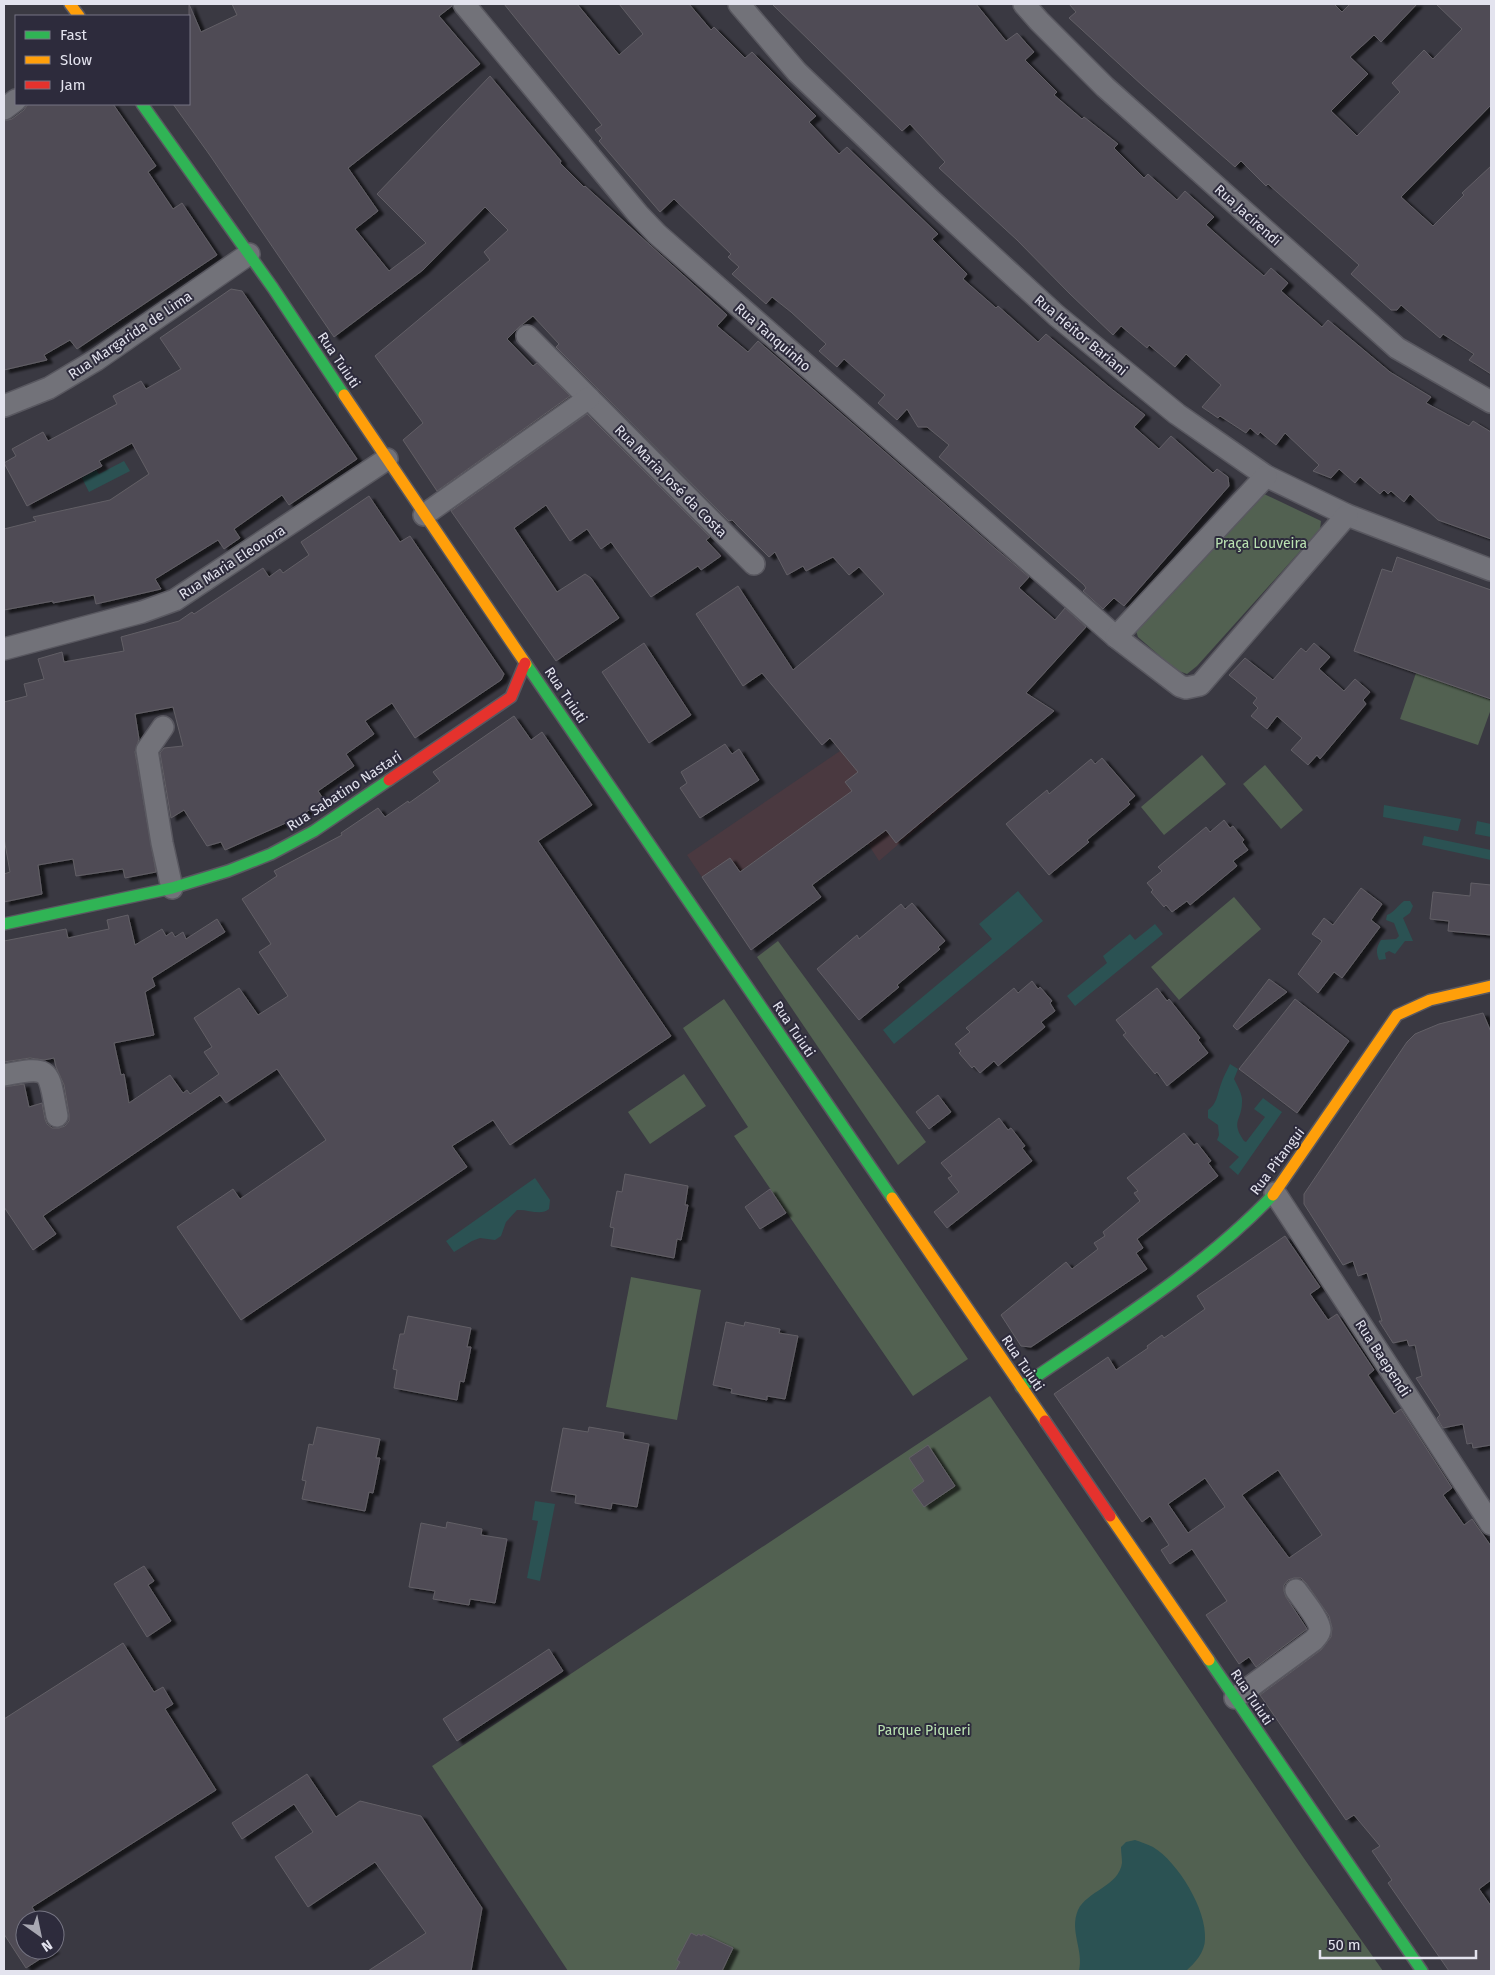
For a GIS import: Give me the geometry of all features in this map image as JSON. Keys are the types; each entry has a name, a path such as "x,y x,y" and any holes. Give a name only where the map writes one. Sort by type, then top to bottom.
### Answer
{"street":[{"path":"70,4 78,15"},
{"name":"Rua Tanquinho","path":"464,4 638,214 657,234 1116,637"},
{"name":"Rua Heitor Bariani","path":"738,4 797,72 932,202 1057,316 1177,414 1266,476 1347,515 1491,570"},
{"name":"Rua Jacirendi","path":"1024,4 1105,87 1397,348 1491,402"},
{"path":"4,109 15,101"},
{"name":"Rua Tuiuti","path":"143,105 249,254 525,663 1422,1971"},
{"name":"Rua Margarida de Lima","path":"4,406 49,388 96,360 249,254"},
{"name":"Rua Maria José da Costa","path":"527,336 754,564"},
{"path":"424,515 589,398"},
{"name":"Rua Maria Eleonora","path":"4,649 142,612 175,600 387,459"},
{"path":"1266,476 1116,637 1180,686 1186,688 1200,685 1347,515"},
{"name":"Rua Sabatino Nastari","path":"4,924 172,888 237,868 271,854 314,831 515,698 525,663"},
{"path":"537,701 554,704"},
{"path":"163,727 147,750 162,843 172,888"},
{"name":"Rua Pitangui","path":"1021,1387 1193,1268 1249,1220 1275,1193 1397,1015 1408,1008 1430,1000 1491,986"},
{"path":"4,1075 31,1070 45,1073 49,1078 57,1116"},
{"name":"Rua Baependi","path":"1275,1193 1488,1520"},
{"path":"1488,1520 1491,1493"},
{"path":"1234,1698 1314,1640 1318,1635 1320,1629 1317,1621 1296,1590"}],"shaded area":[{"path":"124,461 130,471 89,492 82,478 96,470 99,474"},
{"path":"978,662 1054,711 879,861 840,800 712,892 687,855 840,751 830,738 822,745 774,687"},
{"path":"1384,805 1461,819 1458,831 1383,817"},
{"path":"1477,821 1491,824 1491,837 1475,834"},
{"path":"1424,836 1491,850 1491,860 1422,845"},
{"path":"1018,891 1043,921 894,1044 883,1030 992,939 979,924"},
{"path":"1404,901 1410,901 1413,906 1410,913 1403,918 1413,941 1405,941 1395,954 1389,951 1385,953 1386,959 1379,960 1377,950 1381,940 1396,939 1399,936 1394,923 1386,920 1387,915"},
{"path":"1155,924 1163,934 1075,1006 1067,996 1107,963 1103,956 1130,934 1135,940"},
{"path":"1230,1064 1238,1069 1234,1079 1240,1090 1242,1108 1237,1125 1244,1141 1246,1142 1265,1117 1254,1109 1263,1098 1282,1112 1238,1175 1229,1167 1239,1157 1217,1140 1219,1135 1218,1125 1208,1118 1208,1110 1215,1102"},
{"path":"535,1178 550,1200 549,1209 542,1212 517,1210 506,1222 501,1236 495,1240 480,1238 454,1252 446,1241"},
{"path":"535,1501 555,1504 540,1581 527,1578 538,1521 532,1520"},
{"path":"1135,1840 1153,1847 1181,1875 1201,1914 1205,1944 1196,1961 1186,1971 1079,1971 1080,1956 1075,1925 1078,1910 1082,1903 1109,1883 1120,1871 1122,1863 1121,1847 1126,1842"}],"green space":[{"name":"Praça Louveira","path":"1264,494 1321,521 1320,529 1197,666 1187,674 1176,670 1138,637 1136,631 1251,502"},
{"path":"1416,673 1491,700 1491,709 1478,745 1400,719"},
{"path":"1202,755 1226,784 1164,835 1141,807"},
{"path":"1265,765 1303,810 1281,829 1243,784"},
{"path":"1234,897 1261,929 1179,1000 1151,967"},
{"path":"778,941 926,1142 898,1165 757,957"},
{"path":"724,999 968,1359 913,1396 734,1136 748,1127 683,1028"},
{"path":"684,1074 706,1106 650,1144 628,1112"},
{"path":"631,1277 701,1290 677,1420 606,1407"},
{"name":"Parque Piqueri","path":"990,1396 1303,1857 1383,1971 568,1971 432,1766"}],"building":[{"path":"189,4 201,32 237,15 232,4 452,4 439,16 480,64 348,168 378,211 355,229 389,271 426,243 377,194 490,76 561,161 560,163 584,187 727,315 717,326 748,352 758,341 1029,577 1019,588 1055,620 1065,608 1086,627 1026,693 1054,711 896,843 886,830 812,885 821,897 751,950 702,877 730,858 740,872 852,791 845,782 858,772 830,738 822,745 762,673 743,686 696,614 738,586 793,670 884,594 859,567 849,575 833,557 806,571 803,566 787,575 775,552 769,557 732,520 729,521 556,347 559,344 533,316 507,339 533,366 537,363 570,396 437,491 403,440 423,423 375,356 490,260 484,252 508,230 485,207 423,270 334,337 174,105 190,105"},
{"path":"504,4 577,4 619,55 643,34 619,4 689,4 711,30 714,27 745,58 752,52 816,116 809,122 839,154 847,147 938,234 932,239 967,274 963,279 996,308 998,306 1038,342 1046,334 1145,415 1134,427 1159,449 1171,436 1213,473 1217,469 1228,477 1229,486 1124,606 1114,598 1103,609 1083,591 1086,588 1084,585 939,457 949,445 927,427 918,427 907,409 897,420 878,403 885,395 844,359 837,367 819,351 826,344 791,312 772,297 766,304 732,274 739,267 728,257 731,254 674,199 660,212 599,141 602,138 595,130 602,125"},
{"path":"772,4 976,4 1006,41 1017,33 1034,52 1025,60 1057,92 1054,95 1082,119 1084,117 1118,144 1114,148 1144,178 1148,174 1177,200 1185,191 1214,217 1206,225 1264,276 1271,268 1288,283 1281,291 1322,327 1328,320 1390,372 1431,397 1426,403 1469,426 1473,421 1491,432 1491,539 1438,520 1410,494 1404,502 1391,491 1388,494 1384,490 1380,494 1360,477 1355,483 1339,469 1331,478 1313,471 1319,465 1285,433 1276,445 1260,432 1258,435 1250,428 1246,433 1202,407 1221,385 1186,354 1175,367 1149,345 1147,348 1121,326 1113,335 1017,240 939,168 945,162 910,124 902,131"},
{"path":"1069,4 1334,4 1342,12 1350,4 1417,4 1381,42 1374,35 1350,57 1368,74 1331,111 1357,136 1400,92 1392,83 1424,50 1433,59 1462,29 1436,4 1491,4 1491,105 1401,197 1433,226 1464,195 1462,193 1491,166 1491,374 1469,360 1474,354 1443,334 1440,338 1401,305 1397,310 1391,310 1351,274 1359,265 1268,184 1266,186 1241,161 1235,167 1143,86 1069,18 1076,12"},
{"path":"27,105 114,105 156,166 148,172 173,209 182,203 217,255 77,349 70,340 44,355 47,360 4,370 4,121 12,119"},
{"path":"231,289 242,291 357,459 289,505 282,495 234,529 240,538 224,549 218,540 155,579 161,589 96,604 94,595 4,610 4,529 36,521 33,517 110,500 149,474 132,443 99,461 102,466 27,506 4,463 16,456 12,449 43,432 48,441 117,404 113,396 141,381 146,389 181,369 160,338"},
{"path":"587,414 710,537 706,540 721,556 701,570 698,566 651,597 611,542 601,549 587,529 570,541 546,505 514,528 557,592 585,574 591,578 619,618 556,661 451,511"},
{"path":"369,496 400,542 410,536 504,674 501,680 415,738 392,703 365,721 374,734 346,754 354,766 318,791 324,800 297,818 225,850 221,842 207,846 184,810 171,818 160,753 164,748 183,746 173,707 135,714 139,739 135,752 156,872 125,878 123,869 76,876 73,859 38,865 42,894 4,902 4,874 10,872 4,838 4,702 27,696 24,684 44,679 38,659 62,652 64,662 124,651 121,637 179,621 192,612 194,614 263,568 269,577 280,569 283,573 309,555 301,542"},
{"path":"1397,557 1491,590 1491,699 1354,651 1382,569 1392,572"},
{"path":"644,643 691,715 649,743 602,672"},
{"path":"1314,643 1330,657 1319,669 1344,691 1355,679 1370,692 1363,700 1366,704 1320,759 1317,755 1308,765 1291,750 1302,738 1277,716 1267,729 1251,716 1258,708 1253,703 1257,698 1229,675 1245,658 1273,680 1301,648 1306,652"},
{"path":"514,716 531,740 542,732 592,805 538,841 671,1036 510,1145 493,1120 452,1146 467,1167 241,1320 177,1227 233,1189 240,1199 326,1140 277,1069 226,1103 220,1095 43,1216 56,1234 33,1250 4,1207 4,1087 24,1084 29,1107 42,1103 47,1124 52,1128 65,1126 69,1121 69,1114 64,1085 54,1058 44,1060 30,1058 4,1062 4,941 66,929 68,938 109,929 107,920 128,915 135,945 162,929 166,936 172,932 175,937 183,932 186,939 217,919 225,932 152,978 155,986 145,992 154,1035 114,1043 121,1075 124,1074 129,1103 170,1075 183,1093 187,1090 190,1094 219,1074 204,1052 212,1047 194,1018 239,988 258,1015 288,996 259,952 271,944 242,899 277,876 274,871 342,835 341,833 378,808 385,817 408,801 409,803 440,781 433,772"},
{"path":"725,744 732,754 739,749 759,780 700,818 680,788 687,783 681,772"},
{"path":"1102,758 1135,796 1128,802 1130,804 1087,840 1089,842 1049,875 1006,824 1047,790 1049,794 1091,759 1095,764"},
{"path":"1224,820 1230,828 1233,826 1244,840 1242,842 1248,850 1233,861 1237,866 1190,905 1187,901 1172,912 1166,905 1164,907 1151,892 1153,890 1147,883 1162,871 1158,867 1206,827 1210,832"},
{"path":"1471,883 1491,885 1491,935 1448,931 1449,921 1430,919 1433,892 1470,896"},
{"path":"1361,888 1382,904 1371,920 1380,927 1342,978 1334,972 1318,993 1298,974 1322,941 1312,934 1324,918 1333,925"},
{"path":"912,903 945,941 938,947 940,949 897,985 899,987 859,1020 817,969 857,935 859,939 901,904 905,909"},
{"path":"1269,979 1287,992 1237,1030 1233,1026"},
{"path":"1032,981 1052,1001 1050,1003 1055,1011 1041,1022 1045,1027 998,1066 994,1061 980,1073 974,1066 972,1068 959,1053 961,1051 955,1044 970,1032 966,1028 1014,988 1018,993"},
{"path":"1157,988 1167,1001 1169,999 1200,1038 1198,1040 1208,1053 1167,1086 1157,1072 1155,1074 1123,1035 1126,1033 1116,1020"},
{"path":"1295,999 1349,1041 1297,1113 1239,1069"},
{"path":"1483,1013 1491,1032 1491,1445 1473,1448 1472,1443 1467,1444 1463,1424 1443,1428 1437,1418 1440,1415 1416,1378 1422,1376 1415,1345 1409,1346 1407,1340 1393,1343 1379,1321 1382,1321 1367,1273 1358,1276 1353,1261 1343,1265 1304,1204 1304,1194 1407,1042 1415,1034 1439,1024"},
{"path":"938,1095 951,1112 929,1129 916,1112"},
{"path":"999,1118 1008,1130 1011,1128 1025,1146 1022,1148 1032,1161 947,1228 934,1212 959,1192 948,1178 952,1176 941,1163"},
{"path":"1184,1133 1194,1145 1197,1143 1211,1161 1208,1163 1218,1176 1137,1239 1143,1248 1136,1253 1147,1269 1031,1347 1021,1346 1001,1315 1066,1262 1072,1269 1098,1249 1094,1243 1105,1236 1103,1232 1140,1201 1134,1193 1138,1191 1127,1178"},
{"path":"625,1174 688,1186 685,1205 688,1205 681,1240 677,1239 674,1258 611,1246 614,1228 610,1227 617,1191 622,1192"},
{"path":"770,1189 786,1213 760,1229 745,1207"},
{"path":"1285,1236 1320,1287 1310,1294 1328,1320 1337,1314 1374,1370 1368,1375 1394,1414 1401,1409 1452,1488 1443,1495 1464,1525 1472,1519 1491,1546 1491,1880 1479,1889 1491,1906 1491,1971 1449,1971 1388,1883 1392,1880 1372,1851 1380,1846 1354,1815 1346,1820 1260,1695 1321,1650 1331,1637 1332,1628 1329,1616 1306,1583 1301,1578 1288,1580 1284,1585 1284,1591 1307,1629 1256,1667 1249,1657 1239,1664 1206,1615 1227,1601 1192,1549 1170,1564 1161,1550 1169,1545 1150,1516 1142,1522 1054,1394 1108,1357 1116,1370 1148,1348 1147,1346 1162,1335 1164,1338 1205,1309 1197,1296","holes":["1278,1470 1322,1535 1289,1558 1242,1495","1205,1478 1225,1507 1188,1533 1168,1504"]},
{"path":"408,1316 471,1328 467,1347 471,1347 464,1382 460,1381 457,1400 394,1388 397,1370 393,1369 400,1334 404,1334"},
{"path":"726,1322 744,1326 745,1322 780,1329 779,1333 798,1336 785,1399 767,1396 767,1400 731,1393 732,1389 713,1385"},
{"path":"317,1427 380,1439 376,1458 380,1458 373,1493 369,1492 365,1511 302,1499 306,1481 302,1480 309,1444 313,1445"},
{"path":"589,1427 624,1433 623,1439 649,1444 637,1507 612,1503 611,1509 575,1503 576,1495 551,1491 563,1428 588,1432"},
{"path":"928,1445 955,1486 924,1507 912,1490 924,1481 909,1458"},
{"path":"447,1522 482,1529 481,1535 507,1539 495,1603 470,1599 469,1605 433,1599 435,1591 409,1587 421,1523 446,1528"},
{"path":"144,1566 154,1581 148,1585 171,1621 147,1637 114,1584"},
{"path":"123,1643 154,1692 163,1687 173,1704 165,1709 216,1790 32,1907 34,1910 15,1910 15,1951 4,1934 4,1719"},
{"path":"549,1649 563,1671 457,1741 443,1719"},
{"path":"307,1774 336,1817 360,1801 421,1816 482,1908 471,1971 368,1971 426,1933 375,1862 308,1907 275,1857 313,1832 294,1804 242,1839 232,1823"},
{"path":"691,1933 697,1936 698,1934 702,1936 703,1934 733,1948 722,1971 675,1971 680,1962 677,1960"},
{"path":"21,1960 38,1960 26,1968"}],"traffic: fast":[{"path":"143,105 273,288 344,395"},
{"path":"526,664 892,1198"},
{"path":"4,924 172,888 228,871 271,854 314,831 389,780"},
{"path":"1021,1387 1184,1274 1215,1249 1273,1195"},
{"path":"1209,1660 1422,1971"}],"traffic: slow":[{"path":"70,4 78,15"},
{"path":"344,395 526,664"},
{"path":"1273,1195 1397,1015 1430,1000 1491,986"},
{"path":"892,1198 1045,1421"},
{"path":"1110,1516 1209,1660"}],"traffic: jam":[{"path":"389,780 511,697 525,663"},
{"path":"1045,1421 1110,1516"}]}
